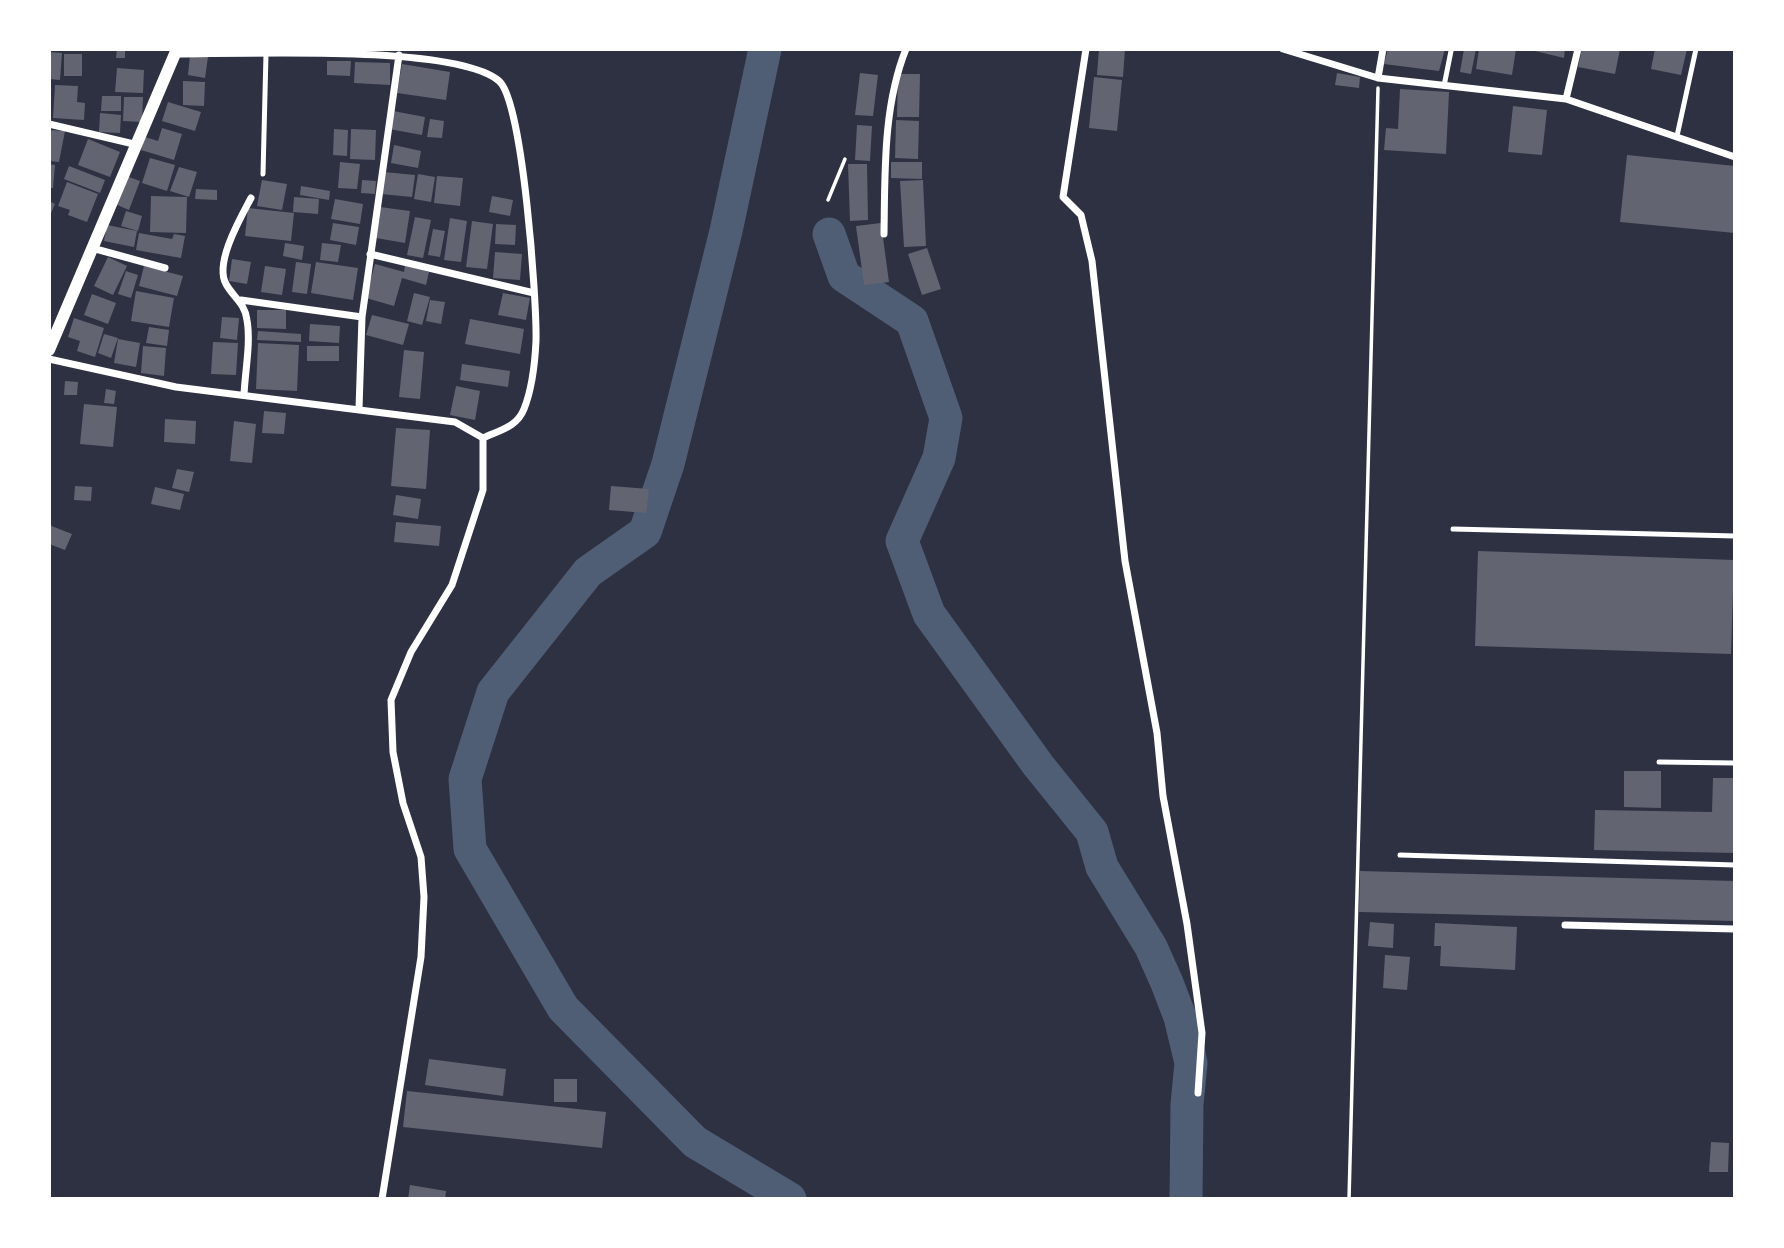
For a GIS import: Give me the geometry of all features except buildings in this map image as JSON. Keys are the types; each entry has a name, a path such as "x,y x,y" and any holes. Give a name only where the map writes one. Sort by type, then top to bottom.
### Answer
{"street":[{"path":"884,234 885,171 892,104 896,76 906,49"},
{"path":"1086,49 1063,197 1081,215 1093,261 1127,574 1157,733 1163,796 1187,925 1202,1033 1198,1093"},
{"path":"1283,49 1378,78 1566,99 1735,158"},
{"path":"1378,78 1383,49"},
{"path":"1566,99 1578,49"},
{"path":"49,350 91,248 139,145 176,51 399,55 487,73 502,82 512,102 528,221 536,343 524,410 516,424 483,438"},
{"path":"359,409 362,317 399,55"},
{"path":"49,124 139,145"},
{"path":"251,198 229,240 223,279 231,292 241,300 362,317"},
{"path":"91,248 165,268"},
{"path":"370,254 534,293"},
{"path":"241,300 247,319 244,395"},
{"path":"49,359 176,387 455,422 483,438"},
{"path":"382,1199 421,957 424,897 421,857 403,803 393,752 391,701 411,652 452,584 483,490 483,438"},
{"path":"1565,925 1735,929"}],"lane":[{"path":"1677,136 1696,49"},
{"path":"1444,86 1451,51"},
{"path":"263,174 266,54"},
{"path":"1453,529 1735,536"},
{"path":"1659,762 1735,763"},
{"path":"1400,855 1735,865"}],"path":[{"path":"1349,1199 1378,78"},
{"path":"828,200 845,159"}],"waterway":[{"path":"765,49 726,231 668,464 645,532 588,572 493,692 465,779 470,849 563,1008 695,1142 790,1199"},
{"path":"829,234 844,276 912,321 946,418 939,458 902,541 929,614 1038,765 1092,832 1102,867 1151,947 1180,1017 1191,1063 1187,1104 1186,1199"}]}
